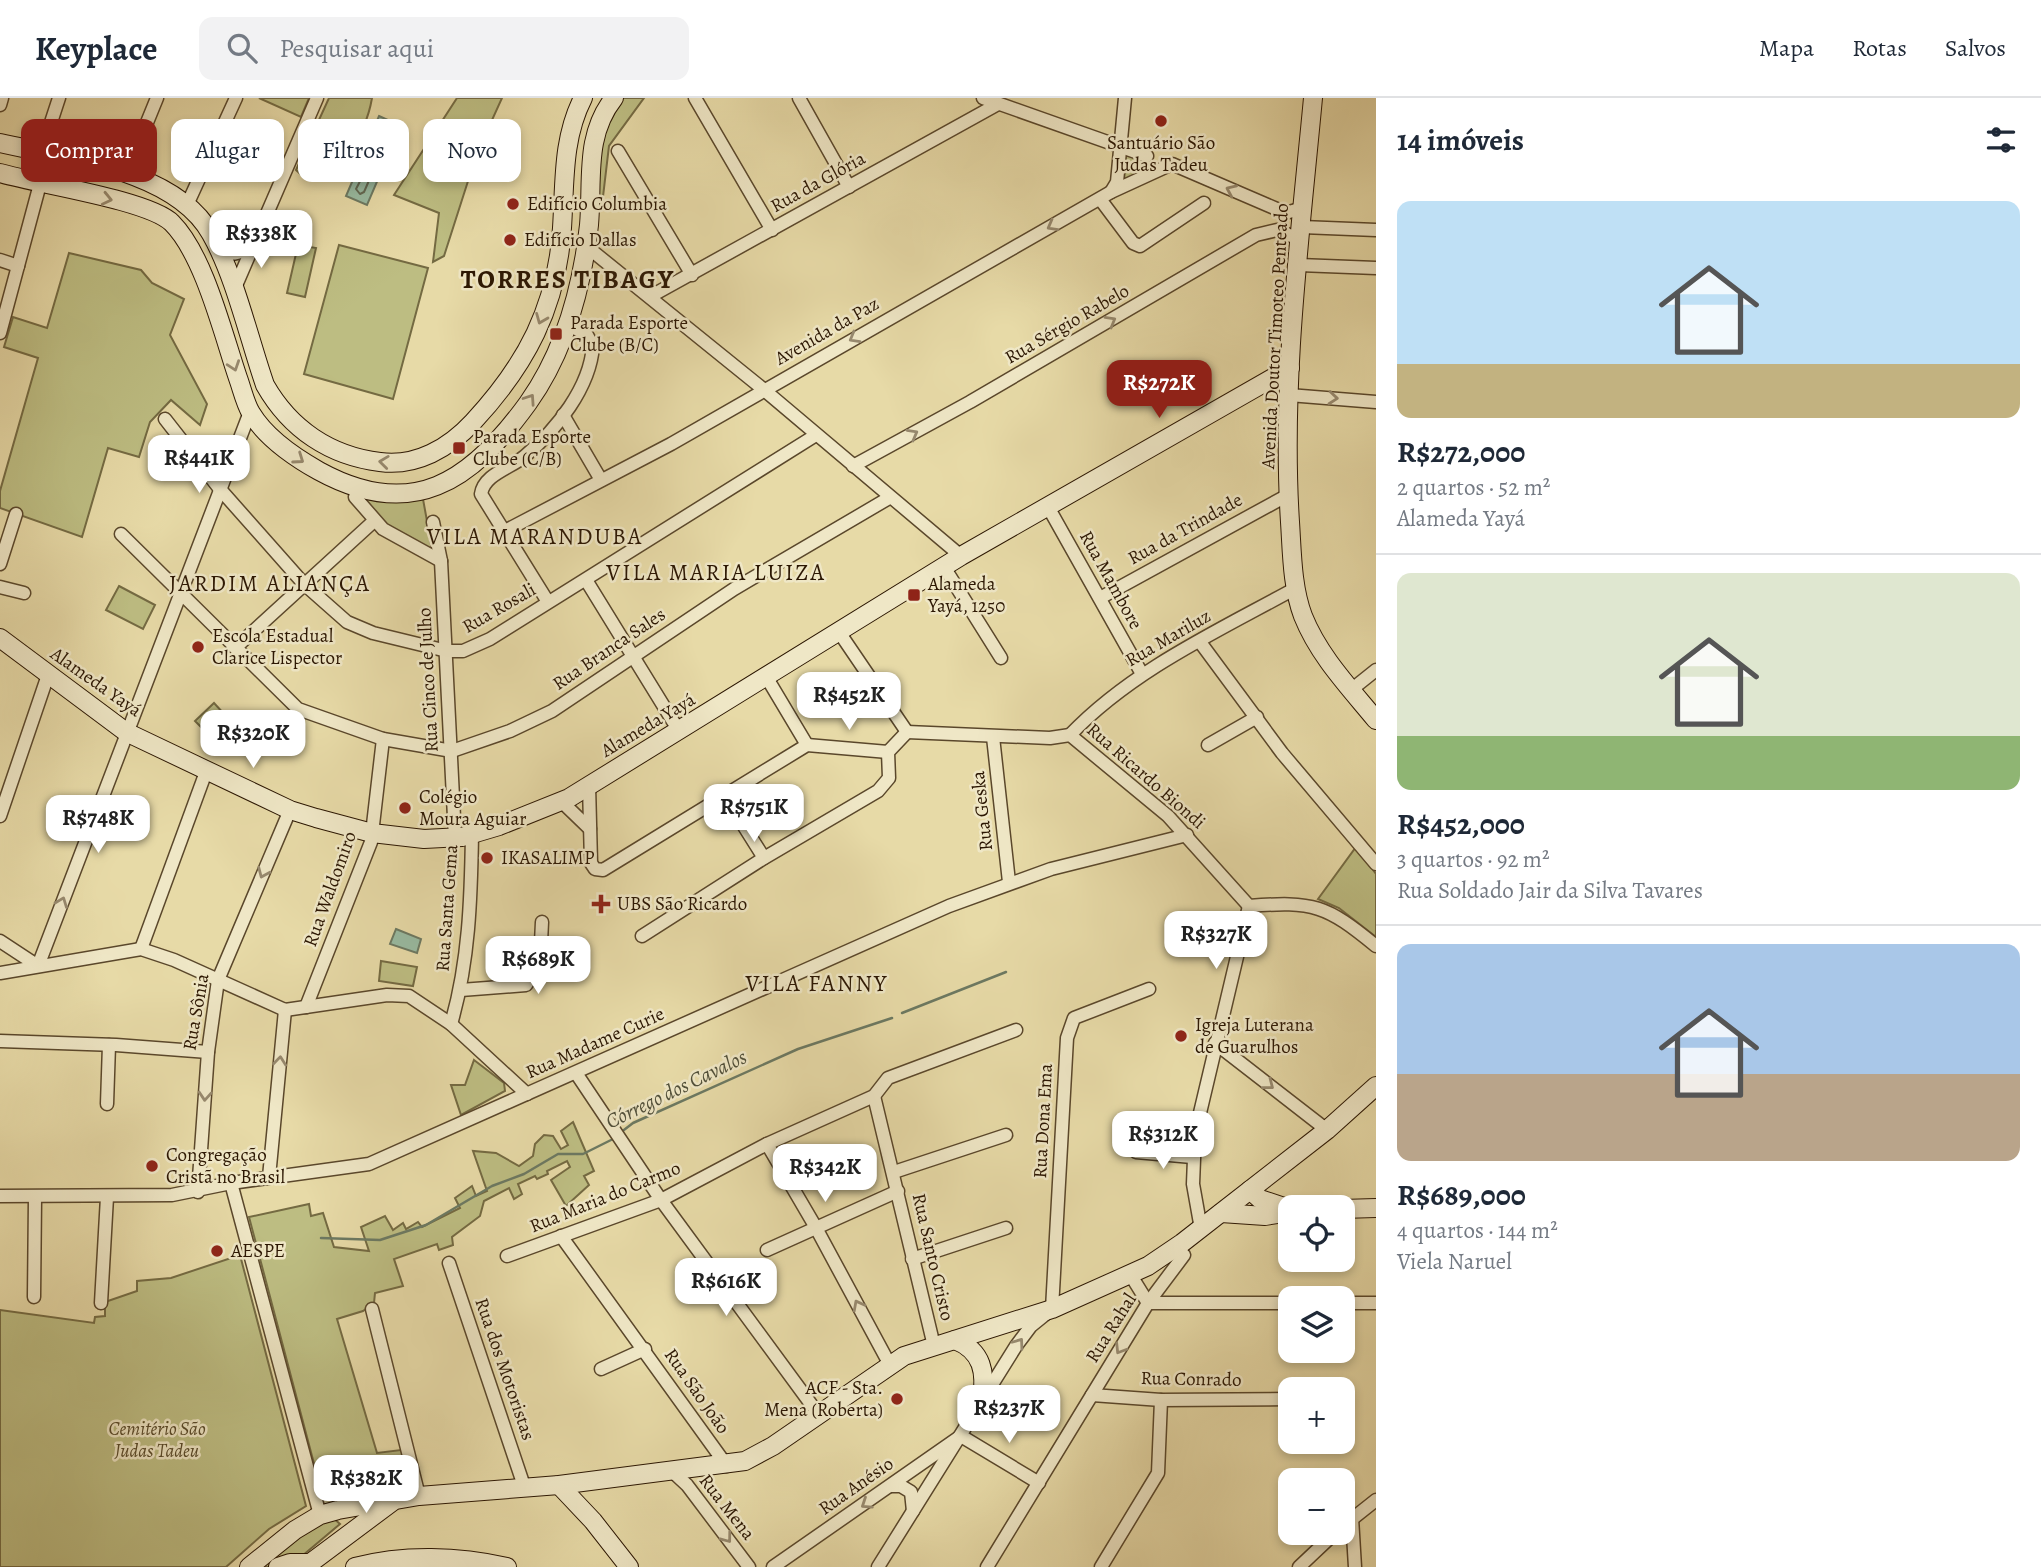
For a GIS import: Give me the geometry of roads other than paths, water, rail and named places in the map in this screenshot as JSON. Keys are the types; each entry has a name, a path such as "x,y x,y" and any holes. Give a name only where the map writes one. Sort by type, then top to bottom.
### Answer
{"main road":[{"path":"153,182 187,205 210,232 220,253 265,386 276,405 291,422 329,448 346,455 375,462 404,464 459,437 508,385 543,317 560,251 567,139 583,98"},
{"path":"0,173 125,204 162,215 171,222 196,258 250,412 284,448 349,486 384,494 410,495 430,490 463,471 495,446 529,401 553,362 569,325 586,246 595,133 614,98"},
{"name":"Avenida Doutor Timoteo Penteado","path":"1313,98 1289,395 1288,495 1296,588 1302,613 1314,639 1376,720"},
{"path":"0,143 21,148"},
{"path":"562,229 586,246"},
{"path":"560,251 586,246"},
{"name":"Alameda Yayá","path":"0,638 126,732 290,810 372,833 424,839 463,836 561,801 767,678 961,556 1290,368"},
{"path":"249,1567 295,1530 329,1513 419,1496 559,1485 727,1466 760,1455 890,1365 912,1353 1052,1309 1129,1280 1222,1213 1326,1130 1376,1086"},
{"path":"1250,1190 1260,1199 1278,1206"},
{"path":"1355,1209 1376,1208"},
{"path":"1222,1213 1265,1216 1278,1213"},
{"path":"955,1340 974,1351 982,1364 982,1400"},
{"path":"593,1521 590,1503 594,1481"},
{"path":"559,1485 593,1521 629,1567"},
{"path":"278,1567 290,1563 307,1565 394,1500"},
{"path":"329,1513 348,1522 344,1557 352,1564 359,1566 414,1559 451,1558 496,1566"}],"street":[{"path":"0,105 2,98"},
{"path":"52,119 59,98"},
{"path":"148,119 157,98"},
{"path":"187,205 236,98"},
{"path":"233,292 317,98"},
{"path":"695,98 772,230"},
{"path":"799,98 849,187"},
{"path":"983,98 999,101 1119,148 1147,156"},
{"path":"1125,98 1117,182 1106,196 1133,243 1140,246 1205,203"},
{"name":"Rua da Glória","path":"651,296 999,101"},
{"path":"618,151 692,275"},
{"name":"Avenida da Paz","path":"503,532 671,444 763,389 1106,196 1172,164 1279,210"},
{"path":"0,333 40,184"},
{"path":"1303,208 1289,212 1279,210 1277,230 1301,233 1376,230"},
{"name":"Rua Sérgio Rabelo","path":"853,466 982,396 1256,235 1277,230"},
{"path":"220,253 234,254 246,250 259,233"},
{"path":"586,246 651,296 961,556"},
{"path":"0,260 18,266"},
{"path":"1299,265 1376,268"},
{"path":"548,602 484,502 482,487 487,481 523,459 545,438 563,415 584,379 593,346 587,335 569,325"},
{"path":"1289,395 1376,402"},
{"path":"38,966 250,412"},
{"path":"563,415 601,480"},
{"name":"Rua Rosali","path":"165,419 219,488 304,584 347,622 373,633 447,651 477,647 816,435"},
{"name":"Rua da Trindade","path":"1100,598 1288,495"},
{"path":"355,497 374,521 396,538 441,561"},
{"name":"Rua Branca Sales","path":"452,751 510,731 552,710 734,589 889,498"},
{"name":"Rua Mambore","path":"1047,505 1142,674"},
{"path":"0,564 16,514"},
{"path":"235,648 374,521"},
{"name":"Rua Cinco de Julho","path":"433,522 441,561 452,751 463,836"},
{"path":"121,534 298,709 383,739 452,751"},
{"path":"944,568 1001,657"},
{"path":"586,580 679,731"},
{"path":"0,587 24,593"},
{"name":"Rua Mariluz","path":"1070,735 1087,717 1142,674 1296,588"},
{"path":"642,936 885,785 890,771 888,752 907,732 839,632"},
{"path":"1200,642 1376,864"},
{"path":"1351,690 1376,670"},
{"path":"0,816 48,675"},
{"path":"767,678 807,745"},
{"path":"1209,745 1257,717"},
{"name":"Rua Ricardo Biondi","path":"907,732 993,737 1050,738 1070,735 1187,835 1249,906"},
{"name":"Rua Geska","path":"993,737 1009,882"},
{"name":"Rua Waldomiro","path":"306,1007 372,833 383,739"},
{"path":"589,785 591,863 595,869 603,870 807,745 888,752"},
{"path":"141,949 207,769"},
{"path":"725,796 764,858"},
{"path":"561,801 590,829"},
{"name":"Rua Sônia","path":"198,1192 208,1052 218,979 290,810"},
{"name":"Rua Madame Curie","path":"0,1196 107,1197 198,1192 231,1183 369,1164 1009,882 1187,835"},
{"name":"Rua Santa Gema","path":"451,1024 461,990 471,907 463,836"},
{"path":"1201,1229 1192,1157 1215,1043 1249,906 1306,904 1323,908 1340,917 1376,946"},
{"path":"461,990 526,985 540,963 542,922"},
{"path":"0,941 38,966"},
{"path":"0,974 141,949 218,979 285,1010 398,994 421,1002 451,1024 527,1094"},
{"name":"Rua Dona Ema","path":"1052,1309 1068,1030 1074,1018 1149,989"},
{"path":"269,1177 285,1010"},
{"name":"Rua Maria do Carmo","path":"507,1256 661,1200 767,1144 874,1096 888,1078 1016,1030"},
{"path":"0,1041 208,1052"},
{"path":"1215,1043 1326,1130"},
{"path":"107,1104 109,1045"},
{"path":"576,1073 661,1200 819,1415"},
{"name":"Rua Santo Cristo","path":"874,1096 934,1346"},
{"path":"894,1172 1006,1135"},
{"path":"767,1144 816,1226 890,1365"},
{"path":"1136,1152 1192,1157"},
{"path":"231,1183 329,1513"},
{"path":"767,1250 898,1191"},
{"path":"101,1303 107,1197"},
{"path":"34,1297 35,1198"},
{"path":"912,1259 1006,1228"},
{"name":"Rua São João","path":"561,1236 727,1466"},
{"name":"Rua Rahal","path":"987,1567 1149,1303 1184,1255"},
{"name":"Rua dos Motoristas","path":"449,1263 524,1486"},
{"path":"1129,1280 1149,1303 1278,1303"},
{"path":"1355,1303 1376,1303"},
{"path":"372,1309 419,1496"},
{"path":"878,1567 1024,1336 1052,1309"},
{"path":"600,1369 645,1349"},
{"name":"Rua Conrado","path":"1091,1395 1161,1400 1278,1399"},
{"path":"1101,1567 1158,1473 1161,1400"},
{"path":"961,1436 1039,1483"},
{"name":"Rua Anésio","path":"773,1567 961,1436"},
{"name":"Rua Mena","path":"673,1472 687,1485 749,1567"},
{"path":"891,1486 901,1486 911,1492 913,1511"},
{"path":"1355,1516 1376,1500"},
{"path":"1299,1567 1322,1545"},
{"path":"1351,1545 1355,1567"}],"water":[{"path":"352,182 377,182 367,205 346,196"},
{"path":"396,929 421,939 417,953 390,944"}],"waterway":[{"name":"Córrego dos Cavalos","path":"902,1013 1006,972"},
{"name":"Córrego dos Cavalos","path":"620,1133 633,1123 798,1049 892,1018"},
{"name":"Córrego dos Cavalos","path":"321,1238 380,1240 426,1225 492,1186 524,1174 558,1154 583,1154 615,1138"}],"place":[{"name":"Santuário São Judas Tadeu","path":"1161,121"},
{"name":"Edifício Columbia","path":"513,204"},
{"name":"Edifício Dallas","path":"510,240"},
{"name":"Parada Esporte Clube (B/C)","path":"556,334"},
{"name":"Parada Esporte Clube (C/B)","path":"459,448"},
{"name":"Alameda Yayá, 1250","path":"914,595"},
{"name":"Escola Estadual Clarice Lispector","path":"198,647"},
{"name":"Colégio Moura Aguiar","path":"405,808"},
{"name":"IKASALIMP","path":"487,858"},
{"name":"UBS São Ricardo","path":"601,904"},
{"name":"Igreja Luterana de Guarulhos","path":"1181,1036"},
{"name":"Congregação Cristã no Brasil","path":"152,1166"},
{"name":"AESPE","path":"217,1251"},
{"name":"ACF - Sta. Mena (Roberta)","path":"897,1399"}],"district":[{"name":"TORRES TIBAGY","path":"568,279"},
{"name":"VILA MARANDUBA","path":"535,536"},
{"name":"VILA MARIA LUIZA","path":"716,572"},
{"name":"JARDIM ALIANÇA","path":"270,583"},
{"name":"VILA FANNY","path":"817,983"}],"park label":[{"name":"Cemitério São Judas Tadeu","path":"157,1440"}]}
